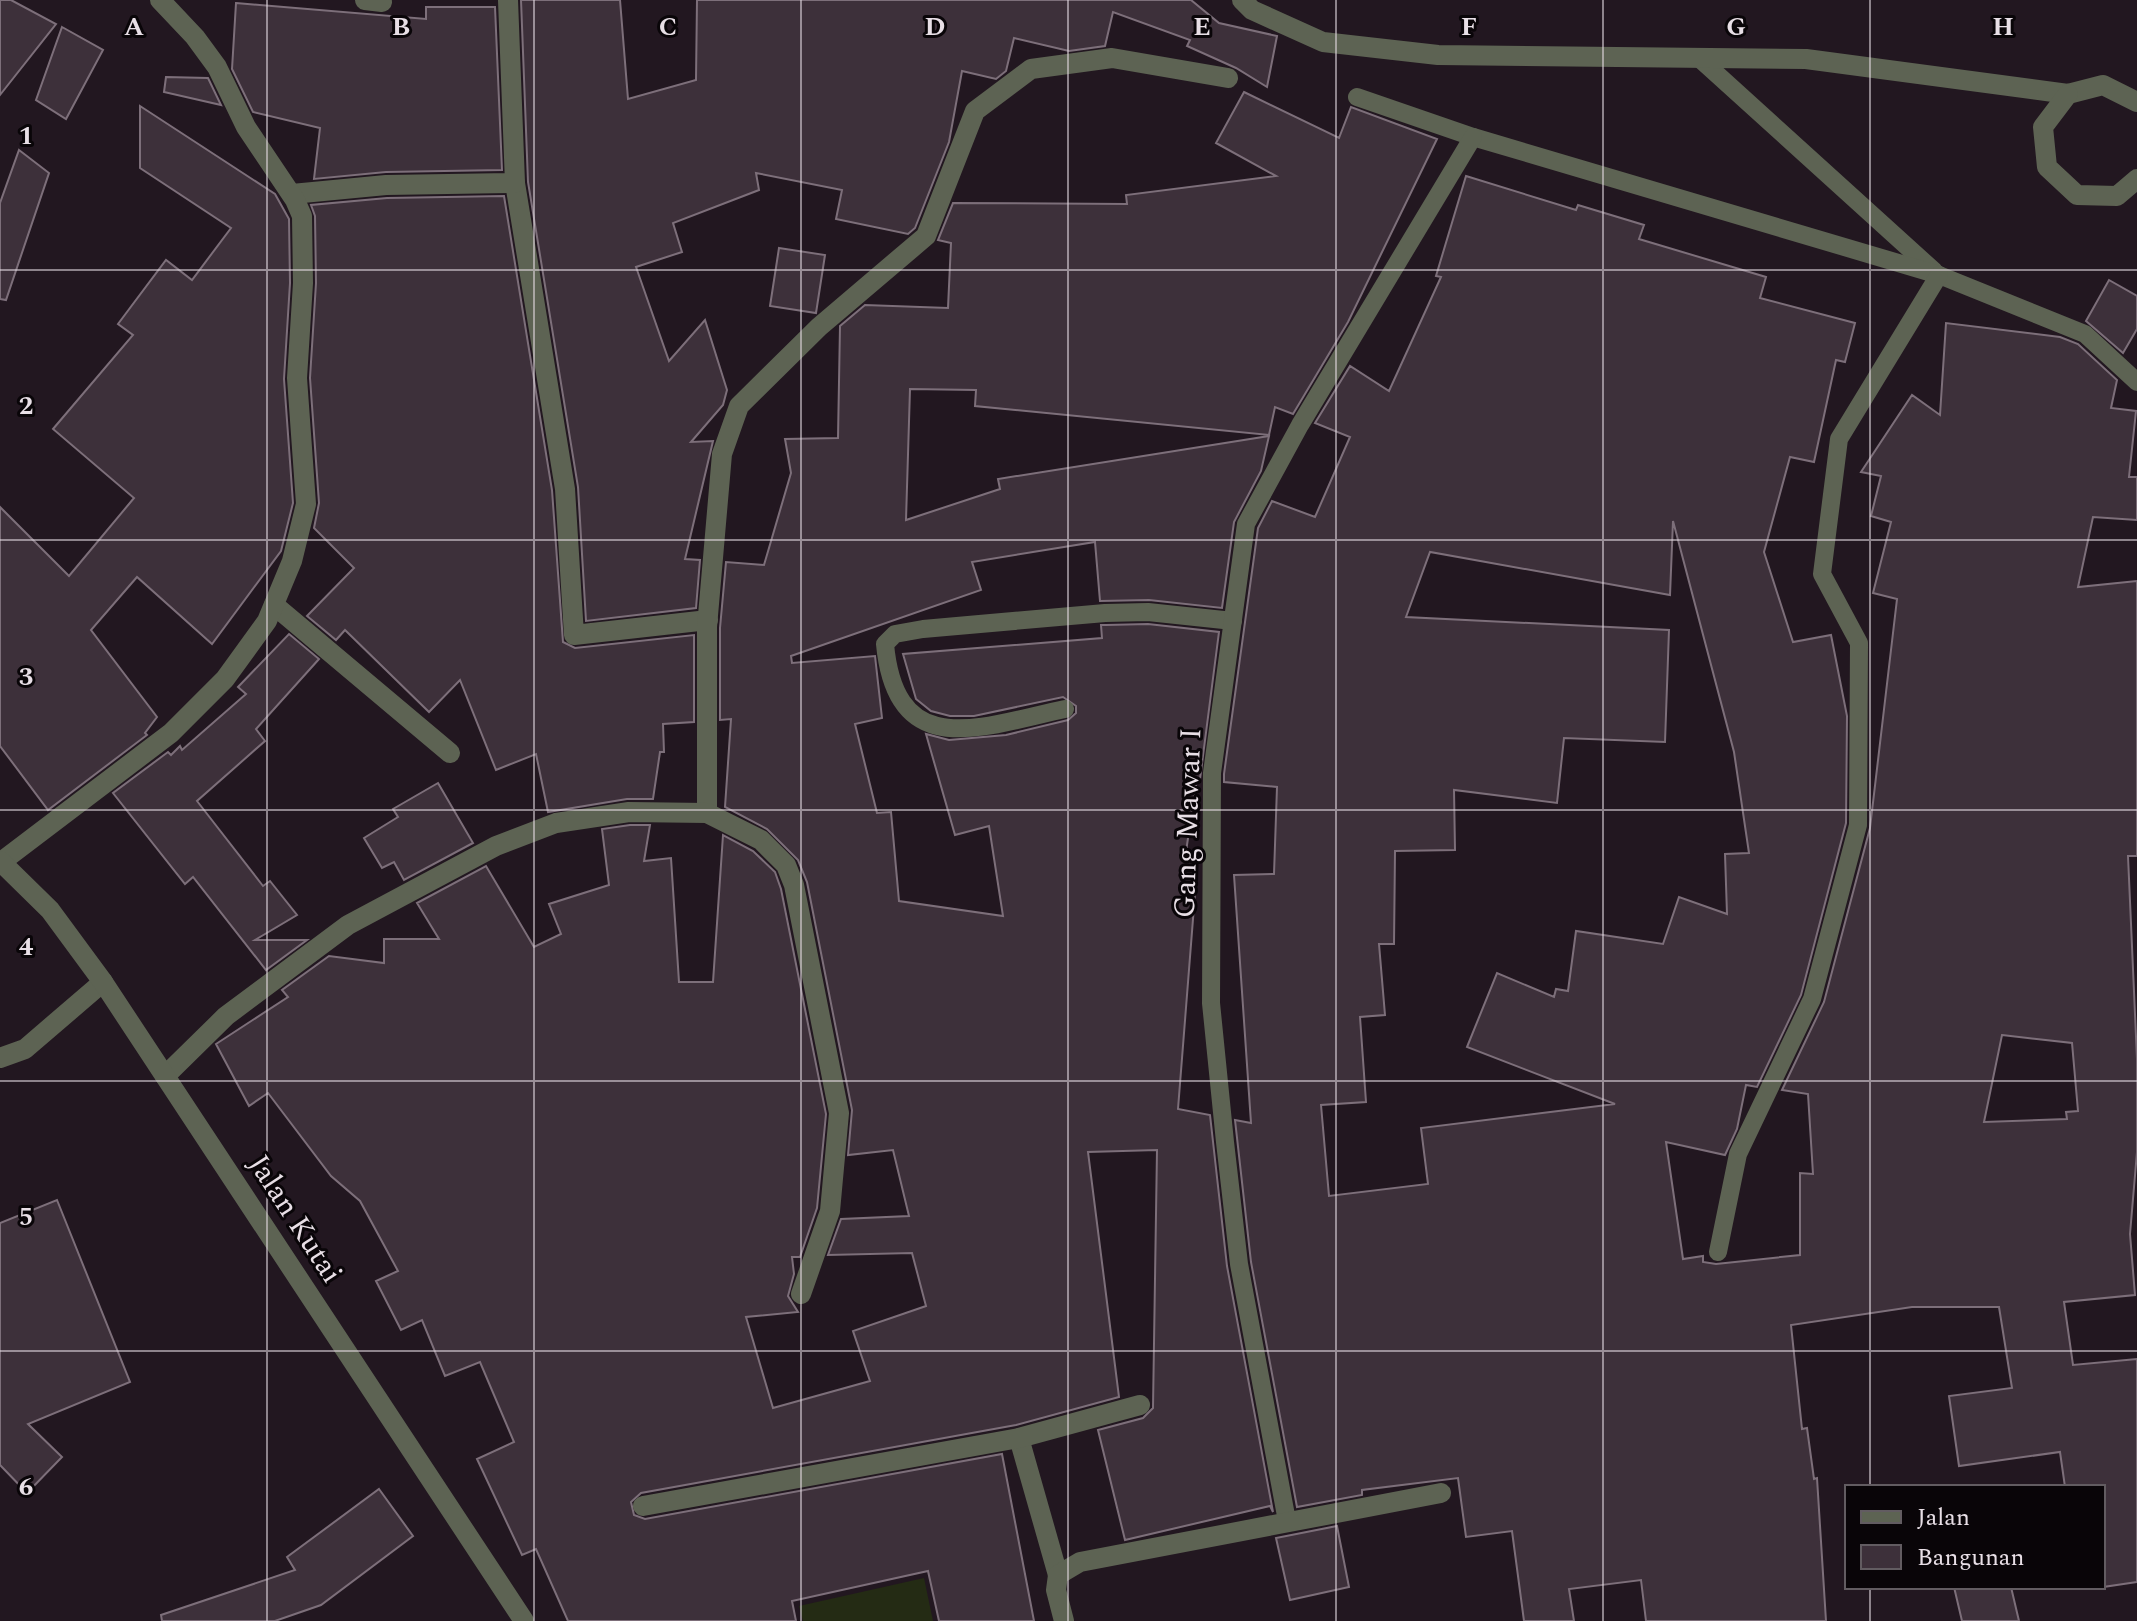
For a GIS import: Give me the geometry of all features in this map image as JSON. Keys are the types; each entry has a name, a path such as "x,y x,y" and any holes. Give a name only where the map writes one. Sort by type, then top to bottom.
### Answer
{"street":[{"path":"0,862 171,733 225,679 267,621 292,561 306,504 297,378 302,216 292,194 246,127 217,67 195,37 160,0"},
{"path":"508,0 515,183 565,489 574,635 708,620"},
{"path":"1242,0 1252,10 1323,42 1438,55 1806,59 2068,94 2103,85 2137,102"},
{"path":"707,813 708,620 722,454 739,406 819,327 926,236 975,111 1031,69 1112,58 1228,78"},
{"path":"2068,94 2043,127 2047,167 2077,195 2117,196 2137,179"},
{"path":"292,194 386,185 515,183"},
{"path":"274,605 450,753"},
{"path":"165,1076 226,1016 348,925 496,846 556,823 629,812 707,813 761,840 786,865 794,885 839,1113 830,1211 801,1294"},
{"name":"Jalan Kutai","path":"0,862 50,910 103,982 524,1621"},
{"path":"0,1058 25,1049 103,982"},
{"path":"643,1506 1019,1438 1140,1405"},
{"path":"1019,1438 1058,1575 1056,1590 1064,1621"},
{"path":"1058,1575 1080,1562 1441,1493"}],"lane":[{"path":"1699,58 1939,275"},
{"path":"1357,97 1473,137 1939,275 2085,334 2137,382"},
{"name":"Gang Mawar I","path":"1287,1521 1239,1264 1211,1003 1212,773 1246,524 1300,425 1473,137"},
{"path":"1718,1252 1738,1154 1812,999 1858,825 1859,643 1822,574 1839,439 1939,275"},
{"path":"1065,709 973,728 933,727 909,715 887,665 885,644 895,634 923,629 1105,613 1148,612 1233,621"}],"green space":[{"path":"924,1578 933,1621 803,1621 799,1606"}],"building":[{"path":"0,0 11,0 56,24 0,95"},
{"path":"521,0 620,0 628,99 696,80 697,0 1191,0 1219,23 1277,36 1267,87 1236,68 1187,46 1190,40 1113,12 1105,46 1069,51 1014,38 1006,71 996,79 962,71 949,142 915,228 908,234 836,219 842,190 756,173 759,190 673,223 682,252 636,267 669,361 705,320 727,390 723,405 691,442 713,441 685,559 700,560 696,608 586,621 578,487 528,182"},
{"path":"236,3 426,19 426,7 495,7 502,170 386,172 314,179 320,128 253,112 232,69"},
{"path":"62,27 103,50 66,119 36,100"},
{"path":"166,77 208,78 221,105 164,92"},
{"path":"1244,92 1339,138 1351,107 1437,139 1348,322 1293,414 1275,407 1269,435 975,406 976,390 910,389 906,520 1000,489 998,479 1269,436 1261,471 1234,522 1222,608 1149,600 1100,601 1095,542 972,562 981,590 791,656 792,663 875,656 882,718 855,724 877,813 891,812 899,901 1003,916 989,826 955,835 926,734 949,740 1006,735 1068,720 1076,713 1076,706 1063,697 974,716 950,716 931,711 916,699 903,654 1102,638 1101,625 1148,624 1219,632 1200,779 1197,779 1185,858 1194,858 1196,881 1178,1109 1210,1115 1227,1266 1273,1512 1270,1506 1125,1540 1098,1430 1143,1418 1153,1408 1157,1150 1088,1152 1119,1397 1016,1425 641,1493 631,1502 634,1515 645,1519 1002,1454 1034,1621 939,1621 928,1571 792,1601 796,1621 568,1621 536,1549 522,1555 477,1459 514,1442 480,1362 445,1376 422,1320 401,1330 376,1281 398,1271 360,1201 331,1176 268,1093 249,1106 216,1044 288,997 282,990 329,956 384,963 384,939 439,939 417,903 486,866 534,947 561,934 549,904 609,885 602,829 630,825 650,825 644,861 671,858 679,982 713,982 723,835 753,851 775,872 826,1114 817,1208 800,1257 792,1257 794,1274 788,1296 798,1312 746,1317 773,1408 870,1381 853,1331 926,1306 912,1253 828,1255 841,1219 909,1216 893,1150 848,1155 852,1110 807,882 798,860 767,829 725,807 731,719 720,720 720,628 726,562 764,565 791,473 785,439 838,438 840,326 865,305 948,308 951,243 938,240 953,203 1127,204 1126,195 1276,176 1216,143"},
{"path":"140,106 275,194 289,219 290,283 284,379 293,503 281,551 212,644 137,577 91,630 157,717 145,733 147,735 48,810 0,746 0,507 69,576 134,498 53,429 133,335 118,324 166,260 192,280 231,228 140,168"},
{"path":"19,150 49,173 6,300 0,299 0,203"},
{"path":"1466,176 1576,210 1578,205 1644,225 1639,239 1766,277 1760,298 1855,323 1845,362 1836,360 1814,462 1790,457 1764,552 1793,642 1831,635 1847,716 1846,823 1801,995 1757,1087 1746,1085 1737,1129 1725,1155 1666,1142 1683,1259 1703,1256 1703,1262 1716,1264 1800,1255 1800,1173 1813,1174 1808,1094 1782,1090 1824,1002 1870,828 1897,599 1873,593 1891,522 1871,516 1881,476 1861,472 1912,395 1940,415 1946,323 2060,337 2078,344 2117,380 2111,408 2136,411 2129,477 2137,477 2137,520 2093,517 2078,587 2137,581 2137,856 2128,856 2137,1059 2137,1152 2130,1234 2135,1295 2064,1302 2073,1365 2137,1359 2137,1582 2105,1587 2105,1485 2065,1485 2060,1452 1959,1466 1949,1396 2012,1388 1999,1307 1912,1307 1791,1325 1802,1429 1807,1428 1814,1479 1817,1478 1826,1621 1646,1621 1641,1580 1569,1589 1574,1621 1524,1621 1512,1531 1466,1537 1458,1478 1362,1490 1362,1495 1297,1507 1251,1262 1235,1120 1251,1123 1234,875 1274,874 1277,787 1224,782 1224,774 1258,528 1272,501 1315,517 1350,437 1315,423 1350,366 1389,391 1441,277 1436,276","holes":["1673,521 1734,752 1749,853 1725,854 1727,914 1679,897 1663,944 1576,931 1568,991 1556,989 1554,997 1497,973 1467,1047 1615,1104 1421,1128 1428,1184 1329,1196 1321,1105 1366,1102 1360,1017 1385,1015 1379,944 1394,944 1395,851 1455,850 1454,790 1557,803 1564,738 1665,742 1669,630 1406,617 1430,552 1670,595","2002,1035 2072,1043 2078,1111 2066,1112 2067,1119 1984,1122"]},
{"path":"504,196 552,490 563,642 575,648 694,635 694,722 663,724 664,752 660,752 653,799 627,799 548,812 536,754 496,770 460,680 429,712 345,630 336,640 307,616 354,568 314,528 319,503 310,378 316,283 315,216 311,205 387,198"},
{"path":"779,248 825,255 816,313 770,306"},
{"path":"2109,280 2137,296 2137,329 2123,353 2086,321"},
{"path":"289,634 319,659 256,729 265,741 197,801 263,886 270,881 297,915 255,940 307,940 266,970 193,877 185,884 113,793 168,752 171,755 180,746 182,750 246,694 238,687"},
{"path":"438,783 473,843 404,880 394,862 382,868 364,838 398,817 393,809"},
{"path":"57,1200 130,1382 28,1424 62,1457 27,1493 0,1465 0,1223"},
{"path":"379,1489 413,1536 321,1605 275,1621 162,1621 161,1615 295,1570 287,1557"},
{"path":"1337,1526 1349,1587 1290,1600 1276,1538"},
{"path":"1954,1589 2011,1589 2019,1621 1962,1621"}]}
